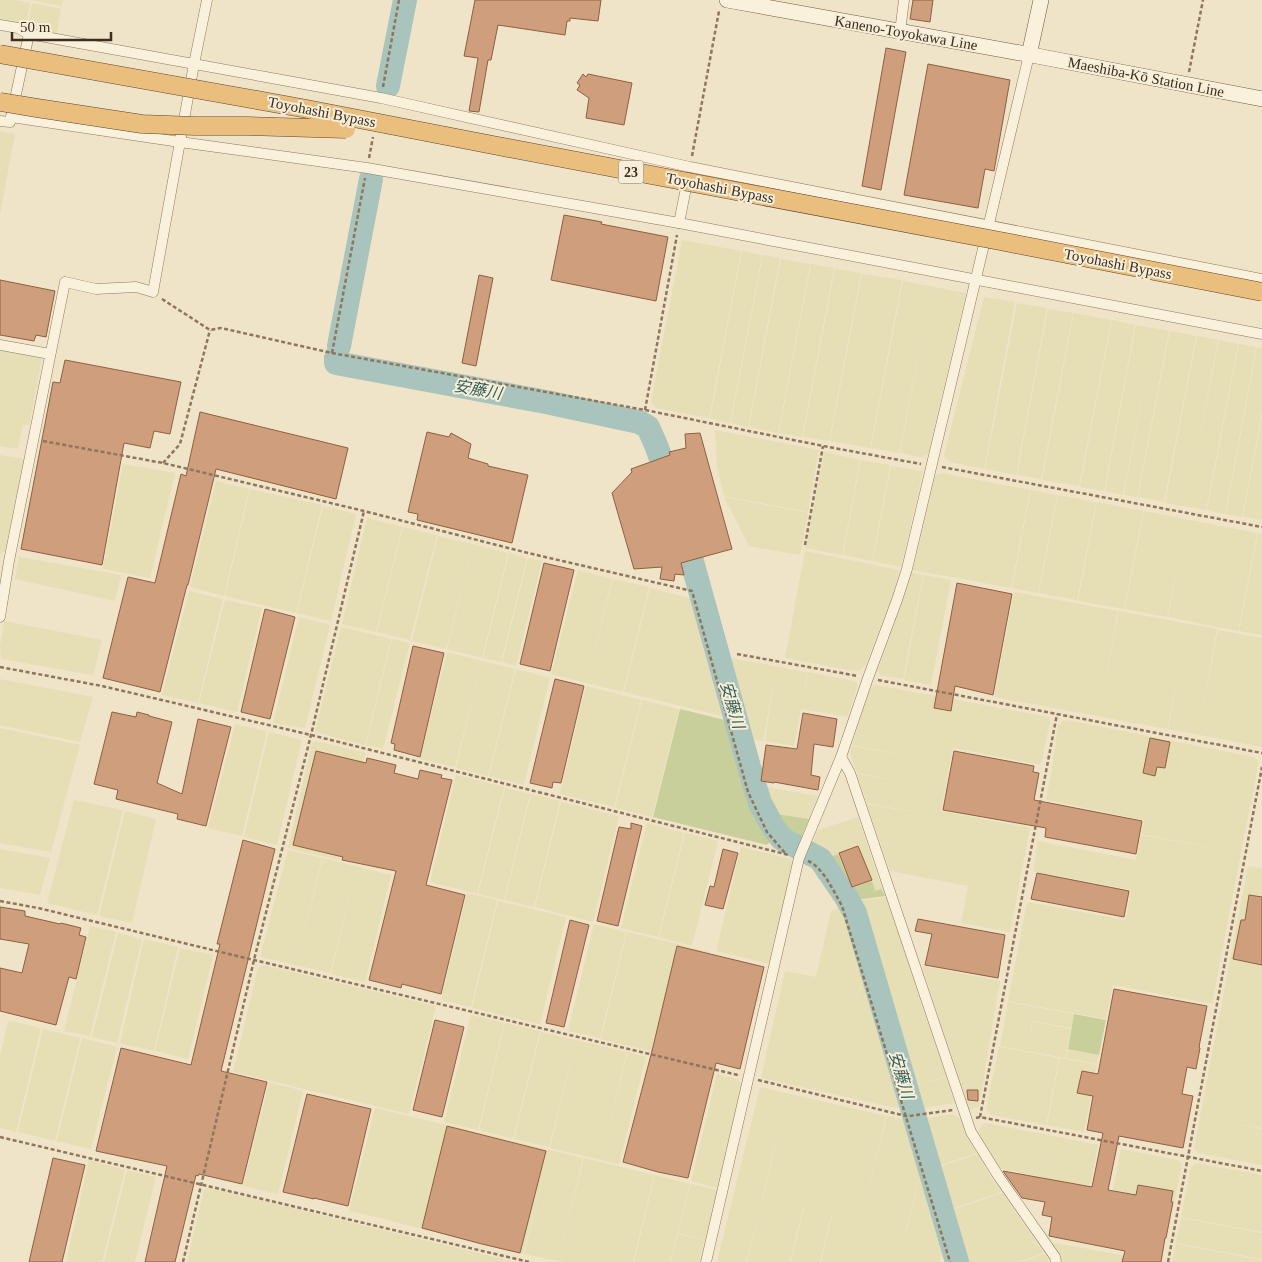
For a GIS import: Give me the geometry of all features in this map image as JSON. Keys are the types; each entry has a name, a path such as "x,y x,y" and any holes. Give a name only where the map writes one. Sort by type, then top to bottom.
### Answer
{"highway":[{"path":"0,42 172,73 310,101 349,123"},
{"name":"Toyohashi Bypass","path":"0,54 349,123 398,136 608,178 729,199 1262,301"},
{"name":"Toyohashi Bypass","path":"0,64 248,109 349,123 536,154 1262,292"},
{"path":"0,102 142,124 246,126 349,123"}],"main road":[{"path":"1029,55 1041,0"},
{"name":"Kaneno-Toyokawa Line","path":"724,5 900,32 1029,55"},
{"name":"Maeshiba-Kō Station Line","path":"1029,55 1262,99"}],"street":[{"path":"0,617 9,561 65,282 96,289 136,287 153,292 207,0"},
{"path":"900,32 904,0"},
{"path":"0,26 18,28 29,34 381,98 690,167 1262,279"},
{"path":"0,121 10,122 29,34"},
{"path":"706,1262 801,853 841,757 907,569 1029,55"},
{"path":"11,117 367,168 679,223 1262,334"},
{"path":"679,223 690,167"},
{"path":"0,345 50,354"},
{"path":"841,757 850,773 971,1132 999,1177 1055,1257 1056,1262"}],"path":[{"path":"1187,84 1203,0"},
{"path":"690,167 724,5"},
{"path":"645,410 679,223"},
{"path":"153,292 162,300 210,330 221,328 332,353 645,410 822,446 1262,527"},
{"path":"163,463 180,444 210,330"},
{"path":"34,439 163,463 364,511 528,553 692,591 748,792 767,832 785,853"},
{"path":"805,546 822,446"},
{"path":"183,1262 203,1184 254,960 311,735 364,511"},
{"path":"737,654 1262,753"},
{"path":"0,667 102,686 311,735 785,853 801,853 820,870 842,906 908,1116 950,1262"},
{"path":"980,1117 1057,714"},
{"path":"1168,1262 1262,767"},
{"path":"0,901 38,908 908,1116 954,1110 974,1119 980,1117 1262,1171"},
{"path":"0,1136 529,1262"}],"shaded area":[{"path":"0,0 30,3 26,24 0,20"},
{"path":"30,0 63,0 62,6"},
{"path":"32,3 61,9 56,37 30,29 28,25"},
{"path":"0,131 15,134 0,214"},
{"path":"682,240 741,251 709,418 656,408 651,402"},
{"path":"742,251 762,255 730,423 710,419"},
{"path":"763,255 780,258 748,427 731,423"},
{"path":"781,259 810,264 778,433 749,427"},
{"path":"811,264 834,268 802,437 779,433"},
{"path":"835,269 861,273 829,441 803,437"},
{"path":"862,274 902,280 870,448 830,441"},
{"path":"903,281 966,293 928,454 921,457 900,453 929,300 899,453 871,448"},
{"path":"984,297 1015,302 984,469 950,462 944,456"},
{"path":"1017,303 1047,308 1016,475 985,469"},
{"path":"1048,309 1073,313 1041,479 1017,475"},
{"path":"1074,313 1111,320 1079,486 1042,480"},
{"path":"1112,320 1135,325 1104,491 1080,487"},
{"path":"1136,325 1169,331 1137,497 1124,495 1153,341 1123,495 1105,491"},
{"path":"1170,331 1196,336 1164,502 1138,497"},
{"path":"1197,336 1218,340 1189,494 1219,340 1238,344 1206,510 1165,503"},
{"path":"1239,344 1256,347 1225,514 1207,510"},
{"path":"1257,347 1262,348 1262,412 1242,517 1226,514"},
{"path":"0,349 42,358 29,425 23,425 18,449 0,446"},
{"path":"1262,417 1262,517 1261,520 1243,517"},
{"path":"715,430 819,450 808,512 724,496 717,466"},
{"path":"824,452 860,460 842,555 806,548"},
{"path":"0,455 24,459 5,551 0,554"},
{"path":"861,460 890,465 872,561 843,555"},
{"path":"123,464 175,473 150,578 103,569"},
{"path":"891,466 923,471 901,567 873,561"},
{"path":"942,473 1030,490 1011,588 913,570 934,479 937,474"},
{"path":"216,481 249,489 224,596 190,587"},
{"path":"250,489 322,505 296,613 225,596"},
{"path":"1031,490 1057,495 1038,593 1012,588"},
{"path":"1058,495 1096,502 1077,600 1039,593"},
{"path":"724,497 808,513 800,555 749,546"},
{"path":"1097,502 1143,511 1124,609 1078,601"},
{"path":"323,506 356,514 331,621 297,613"},
{"path":"1144,511 1257,533 1238,631 1168,617 1179,556 1167,617 1125,609"},
{"path":"367,518 402,527 376,632 342,624"},
{"path":"403,527 437,535 410,640 377,632"},
{"path":"1258,533 1262,534 1262,635 1239,631"},
{"path":"438,536 473,544 446,649 412,641"},
{"path":"473,544 508,553 482,658 447,649"},
{"path":"805,551 899,570 893,596 866,664 859,671 785,658"},
{"path":"509,553 527,558 501,662 483,658"},
{"path":"19,557 121,575 115,601 15,579"},
{"path":"528,558 542,561 516,666 502,662"},
{"path":"578,570 612,579 587,680 613,579 649,587 623,692 551,674"},
{"path":"912,573 923,575 903,679 881,675 877,671"},
{"path":"924,575 951,580 931,685 904,680"},
{"path":"650,588 690,598 722,716 624,692"},
{"path":"189,591 223,599 198,703 162,695"},
{"path":"1014,592 1118,611 1100,708 1119,611 1217,629 1199,727 1218,630 1262,638 1262,747 1168,729 1180,664 1167,729 994,697"},
{"path":"225,600 262,608 237,712 199,703"},
{"path":"299,617 330,625 305,728 273,723"},
{"path":"4,621 102,640 93,675 1,659 0,646"},
{"path":"341,627 391,639 365,745 315,732"},
{"path":"392,639 410,643 383,749 366,745"},
{"path":"447,652 482,661 455,767 420,759"},
{"path":"720,656 807,672 803,698 808,672 853,681 858,684 848,717 801,709 794,746 765,741 775,675 763,741 745,738"},
{"path":"482,661 515,669 488,776 456,768"},
{"path":"516,669 550,678 524,785 489,776"},
{"path":"0,679 93,697 80,742 0,725"},
{"path":"876,685 1049,717 1050,721 1041,765 953,748 941,811 1030,828 1010,932 961,923 968,886 890,871 867,804 940,817 867,803 857,774 913,784 857,773 850,752 852,746 933,761 852,745 869,690"},
{"path":"586,686 641,700 614,807 560,794"},
{"path":"642,700 679,709 652,817 615,808"},
{"path":"1066,720 1254,757 1258,764 1251,806 1218,800 1250,806 1241,853 1141,834 1144,820 1046,800 1058,726"},
{"path":"235,724 267,731 242,836 208,828"},
{"path":"0,728 80,745 51,852 0,843"},
{"path":"269,732 302,740 277,845 244,837"},
{"path":"316,741 366,753 339,860 288,848 312,743"},
{"path":"456,775 504,787 477,894 430,882"},
{"path":"757,785 818,796 809,819 770,813"},
{"path":"505,788 530,794 504,900 478,894"},
{"path":"531,794 560,801 534,907 505,900"},
{"path":"74,800 123,810 97,915 47,903"},
{"path":"561,802 619,816 593,922 535,907"},
{"path":"125,811 156,819 132,923 99,916"},
{"path":"858,817 886,896 855,900 823,858 809,851 818,830"},
{"path":"647,823 684,833 658,937 621,928"},
{"path":"685,833 718,841 692,946 659,937"},
{"path":"1141,835 1241,853 1212,1004 1113,985 1106,1019 1008,1001 1027,902 1125,920 1127,913 1131,890 1033,871 1038,841 1136,860"},
{"path":"741,847 791,859 794,862 770,964 716,951"},
{"path":"0,849 50,858 40,895 0,888"},
{"path":"288,850 322,858 296,965 260,957"},
{"path":"323,858 391,875 365,982 331,974 356,869 330,973 296,965"},
{"path":"1248,866 1262,868 1262,1128 1228,1122 1262,1129 1262,1165 1198,1153 1194,1148"},
{"path":"467,893 497,900 471,1007 441,1000"},
{"path":"887,897 946,1076 911,1087 856,901"},
{"path":"498,901 566,917 540,1024 472,1008"},
{"path":"839,908 844,918 862,979 855,1005 863,980 901,1109 761,1078 785,971 816,977 831,911"},
{"path":"594,924 626,932 600,1038 568,1031"},
{"path":"90,926 116,932 90,1036 64,1031"},
{"path":"627,932 710,952 683,1059 601,1039"},
{"path":"118,933 142,939 117,1043 92,1037"},
{"path":"144,939 178,947 154,1051 120,1043"},
{"path":"180,948 213,955 188,1059 155,1051"},
{"path":"263,965 436,1006 409,1114 233,1072 258,968"},
{"path":"923,966 1000,981 979,1107 969,1110"},
{"path":"1008,1002 1074,1014 1071,1028 1032,1021 1029,1043 1033,1022 1071,1029 1065,1058 1000,1046"},
{"path":"471,1015 504,1023 478,1130 444,1122"},
{"path":"11,1021 41,1028 16,1132 0,1128 0,1056 8,1022"},
{"path":"505,1023 540,1031 513,1139 479,1130"},
{"path":"43,1029 80,1038 55,1141 18,1132"},
{"path":"541,1032 576,1040 549,1147 514,1139"},
{"path":"82,1038 117,1047 91,1149 57,1141"},
{"path":"576,1040 627,1052 601,1157 628,1052 646,1057 619,1164 550,1148"},
{"path":"999,1047 1059,1058 1046,1125 991,1115 986,1109"},
{"path":"1068,1049 1099,1055 1097,1064 1066,1058"},
{"path":"1060,1058 1097,1065 1084,1132 1047,1125"},
{"path":"717,1074 737,1079 742,1085 717,1188 691,1181"},
{"path":"946,1077 955,1103 918,1109 911,1087"},
{"path":"269,1082 303,1091 278,1194 243,1186"},
{"path":"760,1087 886,1116 861,1219 887,1116 903,1119 920,1175 905,1233 920,1176 942,1251 940,1262 821,1262 832,1215 812,1210 831,1215 820,1262 791,1262 804,1208 798,1206 803,1208 790,1262 747,1262 762,1201 746,1262 717,1262","holes":["787,1096 763,1198 787,1205 762,1198"]},
{"path":"375,1108 583,1158 558,1261 524,1254 549,1153 523,1254 349,1211"},
{"path":"953,1114 961,1120 977,1153 935,1167 921,1119"},
{"path":"984,1123 1059,1137 1051,1179 998,1168 977,1132"},
{"path":"1059,1137 1098,1145 1090,1186 1051,1179"},
{"path":"1121,1149 1178,1160 1182,1164 1174,1202 1113,1190"},
{"path":"978,1154 1001,1192 948,1210 936,1168"},
{"path":"584,1158 654,1175 633,1262 558,1261"},
{"path":"89,1160 125,1170 102,1262 66,1262"},
{"path":"1196,1163 1262,1175 1262,1232 1181,1217 1191,1167"},
{"path":"127,1170 156,1177 135,1262 104,1262"},
{"path":"655,1175 690,1184 670,1262 634,1262"},
{"path":"691,1184 717,1190 705,1240 678,1233"},
{"path":"208,1188 515,1262 187,1262 204,1190"},
{"path":"1002,1193 1044,1253 1019,1262 964,1262 949,1211"},
{"path":"1181,1218 1262,1233 1262,1259 1176,1243"},
{"path":"678,1234 704,1240 699,1262 671,1262"},
{"path":"1049,1242 1160,1262 1060,1262"},
{"path":"1176,1244 1262,1260 1262,1262 1172,1262"},
{"path":"1045,1254 1050,1262 1022,1262"}],"green space":[{"path":"680,709 725,720 745,788 757,818 771,841 767,845 653,817"},
{"path":"770,813 809,819 798,845 787,838"},
{"path":"838,854 852,888 872,881 875,891 881,889 885,896 855,900 823,859"},
{"path":"1074,1014 1106,1020 1099,1055 1068,1049"}],"building":[{"path":"475,0 601,0 598,21 570,18 570,21 567,21 565,35 498,25 491,60 488,60 479,112 469,111 478,58 464,56"},
{"path":"913,0 933,0 930,22 910,19"},
{"path":"886,48 906,52 881,190 862,186"},
{"path":"928,64 1010,80 994,171 985,169 978,208 904,195"},
{"path":"583,74 586,77 588,74 632,83 624,125 586,118 589,98 577,90 580,85 577,83"},
{"path":"564,215 668,237 656,301 551,280"},
{"path":"479,275 493,278 476,366 462,363"},
{"path":"0,280 55,291 46,337 36,335 34,341 0,335"},
{"path":"65,360 181,382 170,434 154,431 150,448 124,443 102,565 21,549 53,382 60,383"},
{"path":"200,412 348,448 336,499 216,469 160,692 103,678 128,577 155,583 181,474 186,476"},
{"path":"427,432 449,437 451,433 471,444 468,458 488,464 488,466 528,475 512,543 417,520 418,514 408,512"},
{"path":"700,433 732,549 681,563 684,575 675,574 674,581 660,579 662,567 634,569 612,493 632,472 631,469 670,455 669,452 686,448 685,434"},
{"path":"544,563 574,570 550,671 520,664"},
{"path":"957,583 1012,594 993,695 955,686 951,711 934,708"},
{"path":"265,609 295,617 270,719 241,712"},
{"path":"413,646 444,653 420,757 394,750 395,744 391,743"},
{"path":"555,679 584,686 561,783 553,782 552,788 530,783"},
{"path":"112,712 136,717 137,712 172,722 157,783 182,794 198,719 231,727 206,826 177,819 178,814 116,799 118,790 94,784"},
{"path":"803,713 837,719 833,747 814,744 811,775 820,777 818,790 761,781 766,745 797,749"},
{"path":"1150,738 1170,742 1165,768 1157,767 1155,776 1143,773"},
{"path":"316,751 366,763 367,758 396,765 394,773 418,779 420,770 442,775 441,778 452,780 426,885 465,895 441,994 402,984 401,988 369,980 396,871 342,860 343,857 293,845"},
{"path":"954,751 1034,766 1033,772 1039,773 1034,800 1142,821 1136,854 1045,837 1046,828 943,810"},
{"path":"631,823 642,826 618,926 597,921 619,827 631,829"},
{"path":"243,840 275,849 221,1071 267,1082 242,1184 199,1174 198,1176 196,1175 175,1262 145,1262 167,1166 96,1151 121,1048 191,1065 220,944 217,944"},
{"path":"858,846 872,880 852,887 839,853"},
{"path":"723,849 738,853 723,909 705,905 710,886 714,887"},
{"path":"1037,873 1129,891 1124,917 1031,899"},
{"path":"1249,895 1262,897 1262,965 1233,959 1241,920 1245,920"},
{"path":"0,907 25,911 25,916 81,928 79,935 86,937 76,979 69,977 56,1025 0,1011 0,968 22,973 29,944 0,939"},
{"path":"918,919 1005,935 998,978 925,965 932,934 915,931"},
{"path":"570,920 589,925 564,1027 546,1023"},
{"path":"677,946 764,967 740,1069 716,1063 688,1178 623,1162"},
{"path":"1114,989 1207,1006 1196,1069 1187,1067 1182,1094 1193,1096 1183,1148 1119,1136 1108,1190 1136,1195 1138,1185 1173,1191 1171,1202 1173,1202 1161,1262 1122,1262 1125,1251 1049,1236 1052,1217 1042,1215 1045,1202 1022,1198 1003,1171 1092,1187 1103,1133 1087,1130 1093,1096 1077,1093 1082,1071 1098,1074"},
{"path":"435,1020 464,1027 442,1117 413,1110"},
{"path":"967,1090 978,1090 978,1101 968,1100"},
{"path":"307,1094 371,1109 348,1206 283,1192"},
{"path":"447,1126 546,1151 520,1253 422,1228"},
{"path":"53,1158 85,1165 62,1262 29,1262"}],"waterway":[{"name":"安藤川","path":"388,86 405,0"},
{"name":"安藤川","path":"339,346 371,179"},
{"name":"安藤川","path":"336,358 336,363 546,402 639,422 648,427 672,489"},
{"name":"安藤川","path":"683,529 760,803 782,839 820,859 855,913 957,1262"}]}
